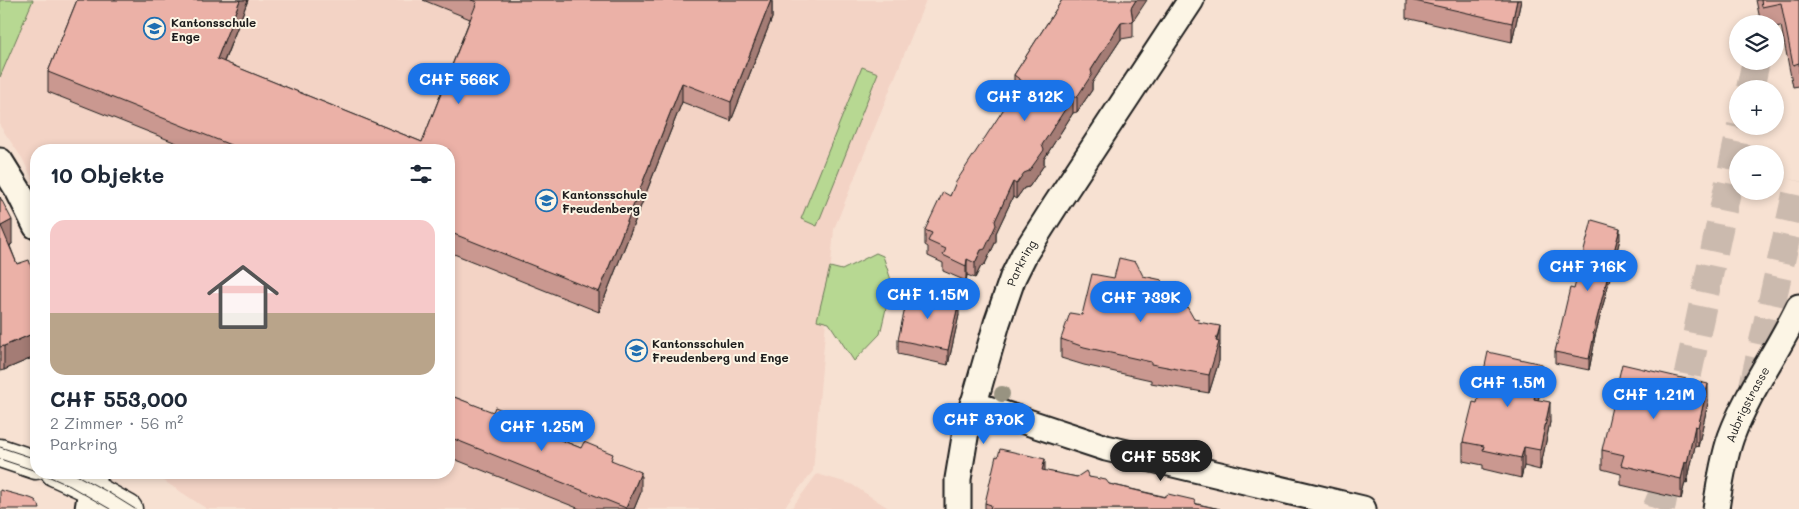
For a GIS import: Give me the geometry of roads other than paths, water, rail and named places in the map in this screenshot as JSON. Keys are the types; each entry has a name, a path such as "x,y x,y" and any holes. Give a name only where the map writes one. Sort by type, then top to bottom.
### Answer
{"main road":[{"path":"0,453 30,463"},
{"path":"68,479 128,509"}],"street":[{"name":"Parkring","path":"958,509 958,479 973,404 1013,277 1026,253 1191,0"},
{"path":"0,161 30,214"},
{"name":"Aubrigstrasse","path":"1716,509 1731,438 1764,371 1786,335 1799,307"},
{"path":"973,404 1106,448 1363,509"}],"tunnel":[{"path":"1752,80 1754,70"},
{"path":"1679,416 1739,135"},
{"path":"1753,386 1799,181"},
{"path":"1661,509 1671,458"},
{"path":"1656,509 1665,488"}],"tram line":[{"path":"0,447 30,457"},
{"path":"0,459 30,469"},
{"path":"54,479 110,509"},
{"path":"84,479 135,509"}],"place":[{"name":"Kantonsschule Enge","path":"155,29"},
{"name":"Kantonsschule Freudenberg","path":"546,201"},
{"name":"Kantonsschulen Freudenberg und Enge","path":"636,350"}]}
